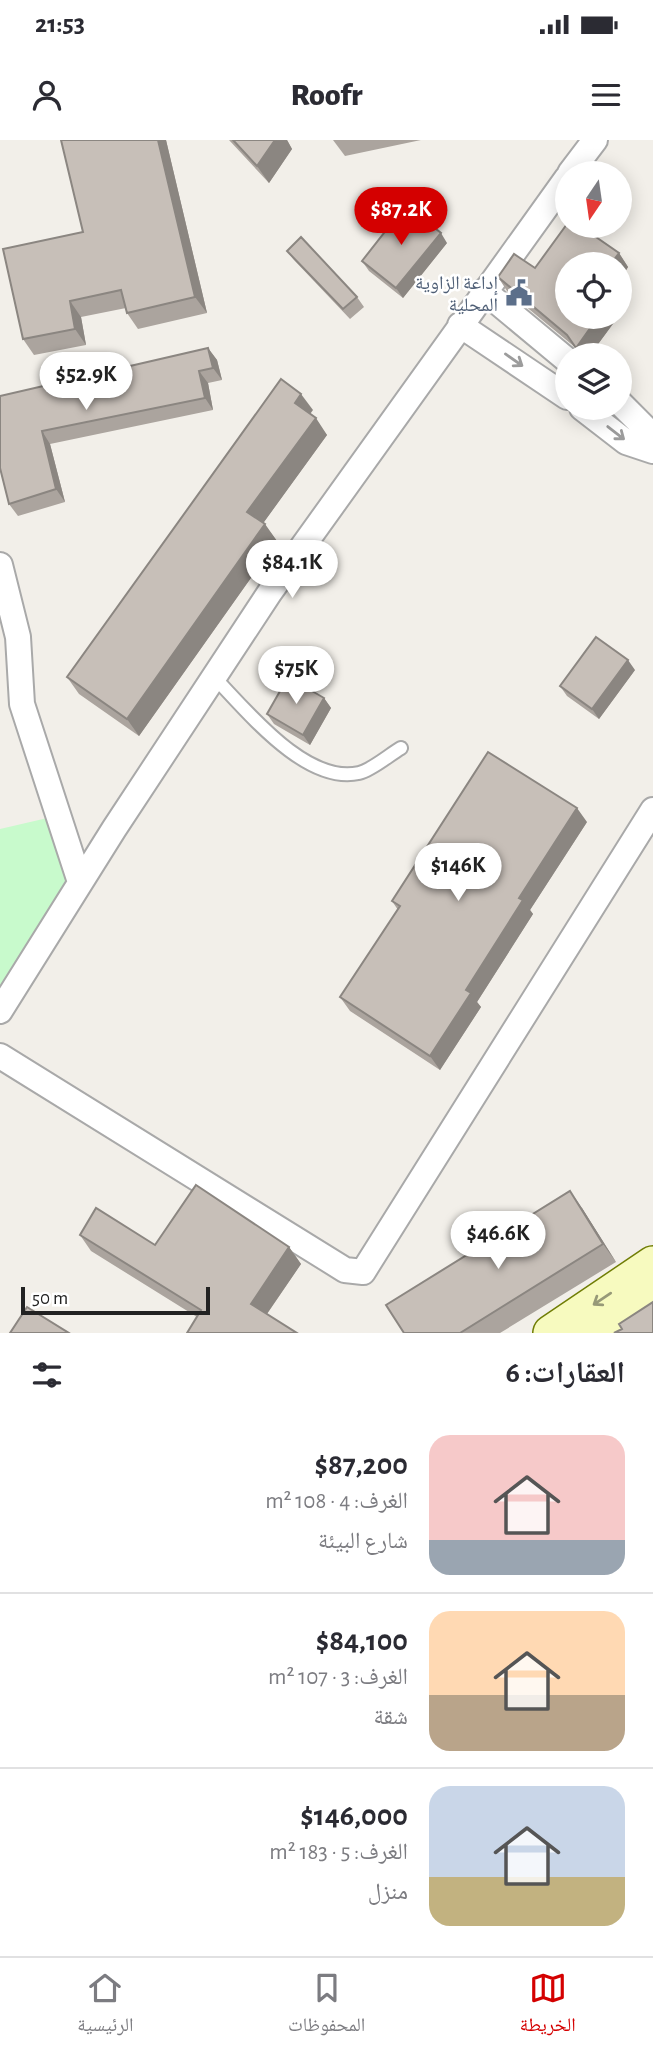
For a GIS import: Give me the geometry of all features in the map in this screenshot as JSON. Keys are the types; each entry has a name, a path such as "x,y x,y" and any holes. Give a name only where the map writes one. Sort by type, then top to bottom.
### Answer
{"main road":[{"path":"551,1333 653,1264"},
{"path":"596,1333 653,1296"}],"street":[{"path":"579,161 595,140"},
{"path":"0,1011 80,882 270,592 555,194"},
{"path":"484,291 555,350"},
{"path":"460,325 555,389"},
{"path":"632,415 653,436"},
{"path":"598,420 626,442 653,451"},
{"path":"0,565 18,637 22,704 80,882"},
{"path":"0,1056 345,1270 351,1273 363,1272 653,810"}],"lane":[{"path":"214,677 270,735 320,771 359,773 401,748"}],"green space":[{"path":"56,816 78,882 0,1012 0,829"}],"building":[{"path":"61,140 158,140 195,297 127,313 121,290 70,301 75,329 23,339 3,249 83,232"},
{"path":"233,140 275,140 257,166"},
{"path":"406,205 441,233 396,288 362,261"},
{"path":"301,237 357,297 343,309 287,251"},
{"path":"557,238 597,238 618,252 555,252 555,325 498,277 514,254 535,268"},
{"path":"560,329 589,329 580,343 573,343"},
{"path":"208,348 213,368 199,371 205,398 42,431 56,489 9,504 0,468 0,396"},
{"path":"281,379 301,394 295,403 316,418 247,512 265,524 127,719 67,677"},
{"path":"596,637 628,660 592,709 560,686"},
{"path":"288,677 324,698 303,735 267,714"},
{"path":"488,752 577,808 519,898 523,900 466,990 471,993 430,1056 340,997 400,906 392,901"},
{"path":"196,1185 289,1247 251,1304 297,1333 187,1333 201,1310 80,1235 96,1208 155,1245"},
{"path":"570,1191 603,1244 460,1333 404,1333 386,1305"},
{"path":"653,1302 653,1333 614,1333 622,1329 619,1324"},
{"path":"27,1307 69,1333 10,1333"}],"place":[{"name":"إداعة الزاوية المحلية","path":"519,293"}]}
